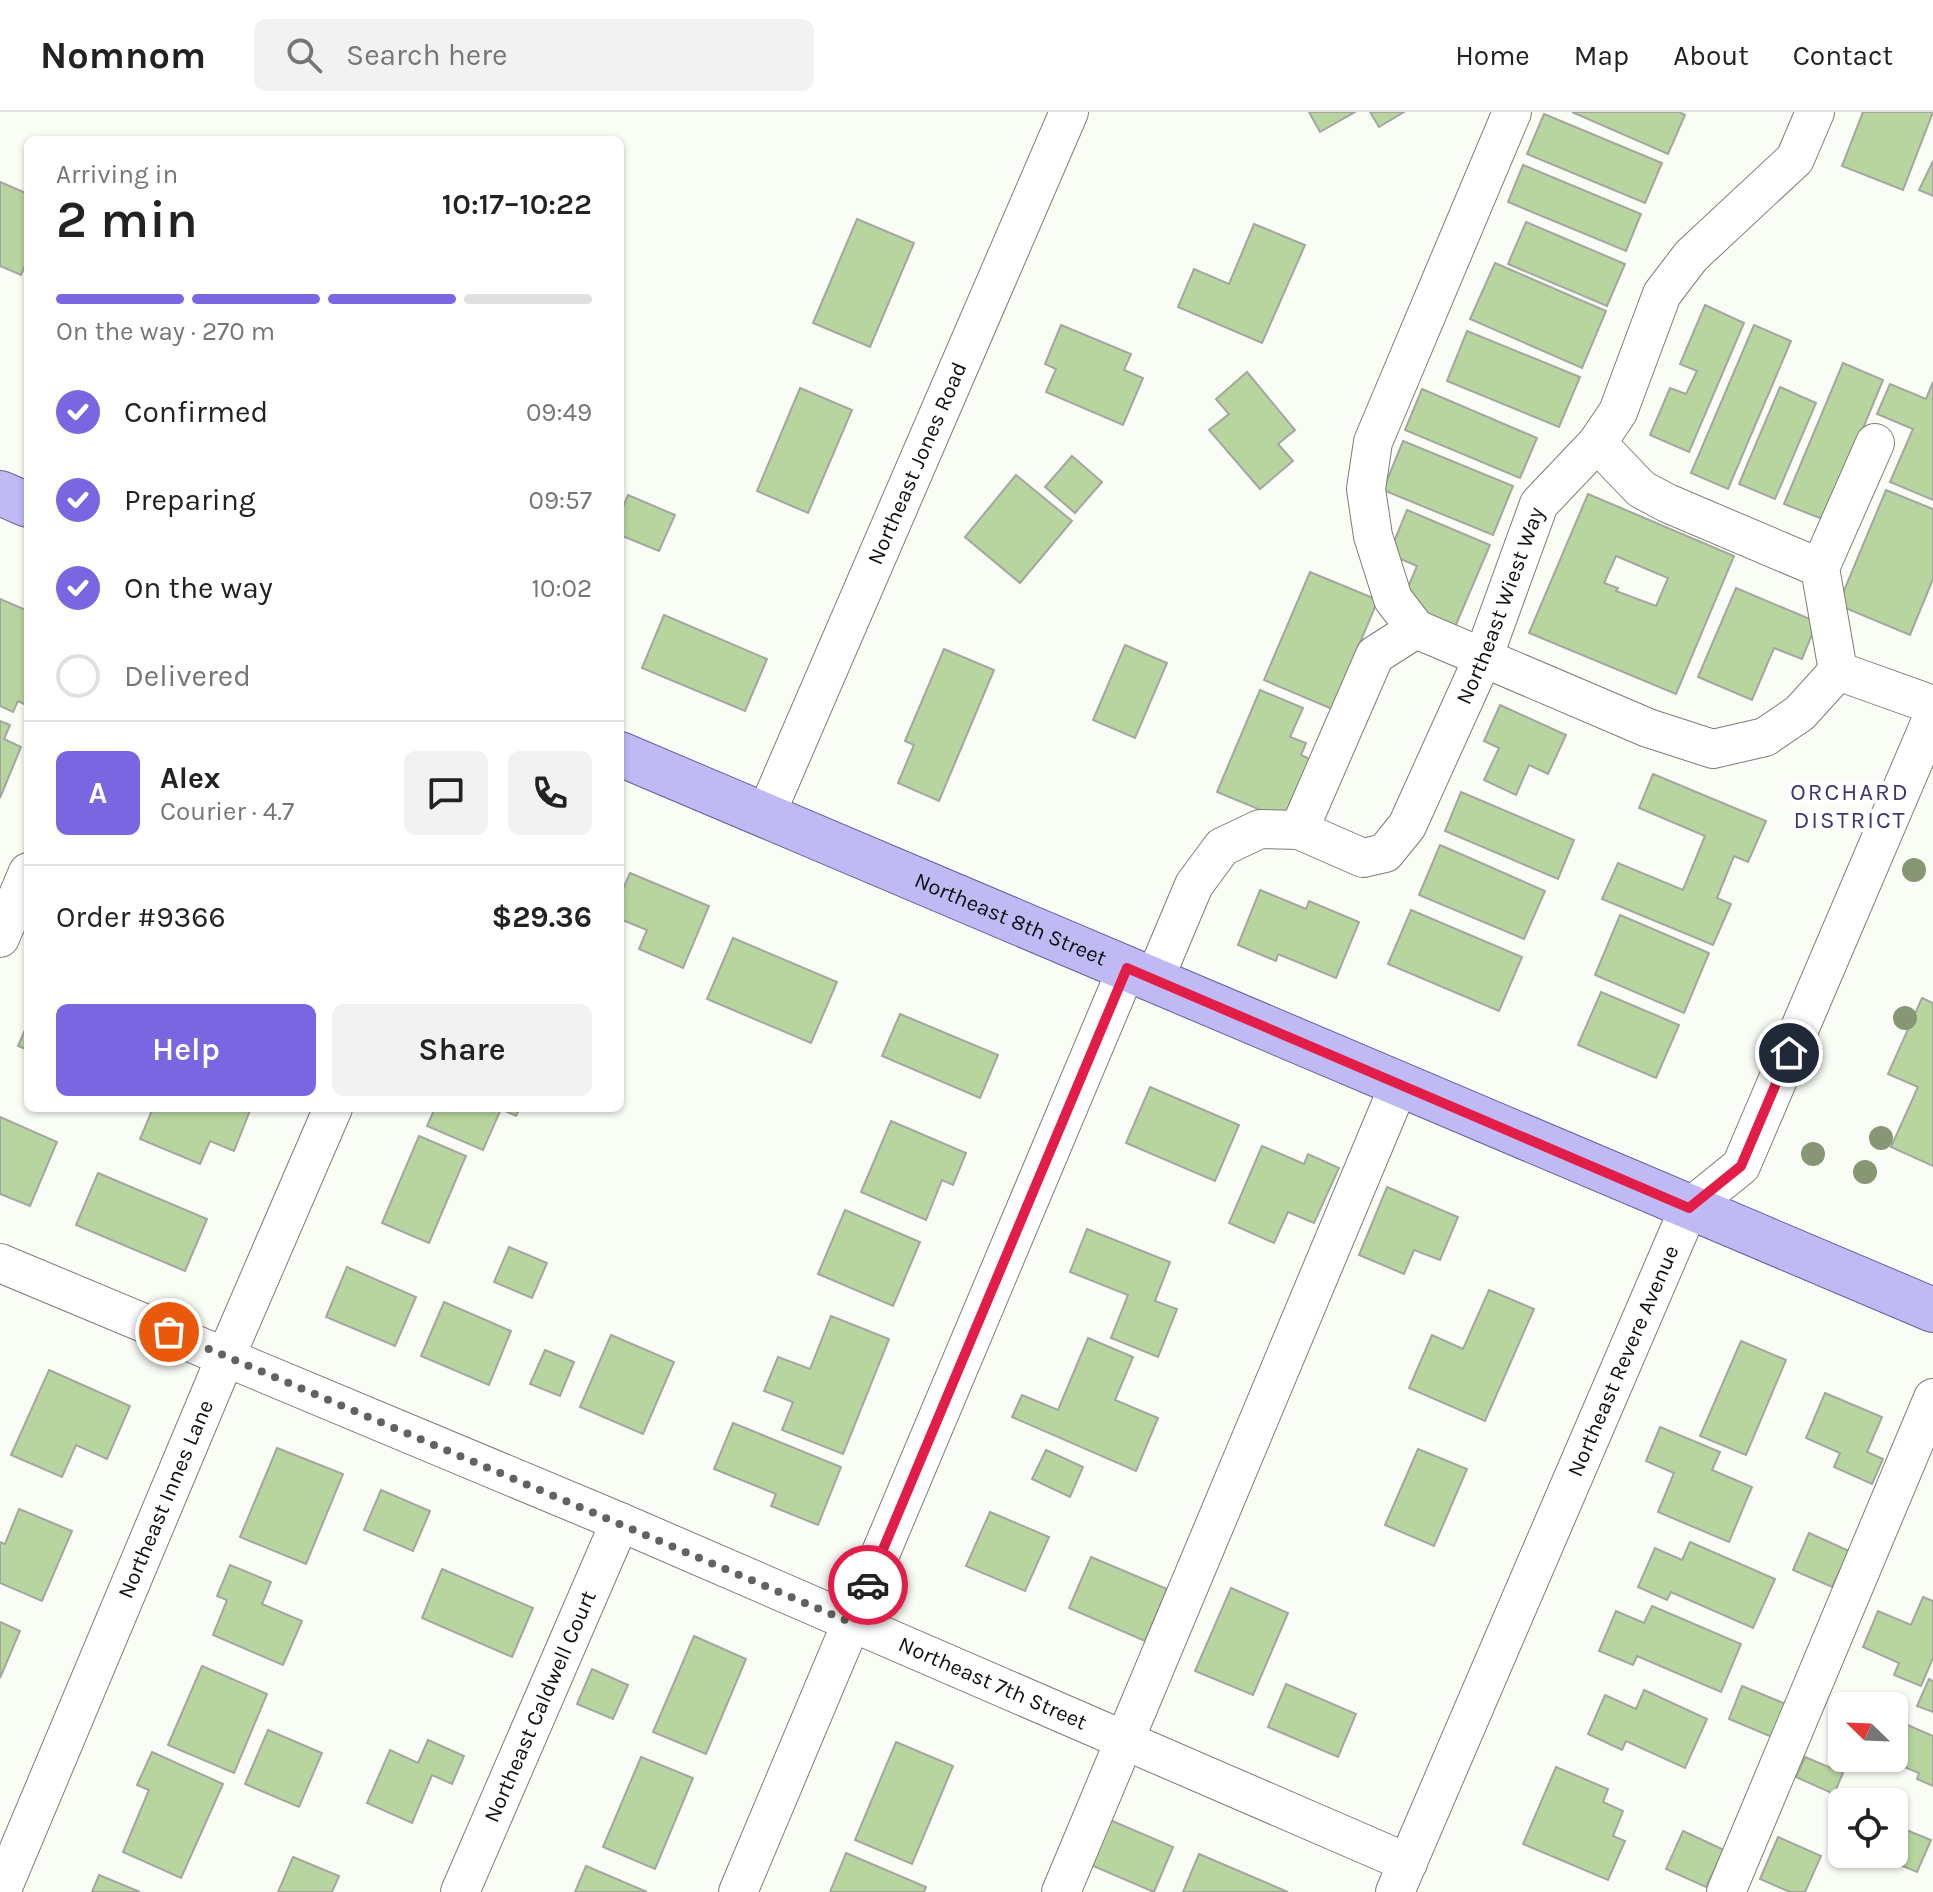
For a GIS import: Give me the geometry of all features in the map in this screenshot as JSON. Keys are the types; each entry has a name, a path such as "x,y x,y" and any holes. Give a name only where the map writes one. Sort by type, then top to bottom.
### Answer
{"main road":[{"path":"0,493 24,503"},
{"name":"Northeast 8th Street","path":"624,756 1933,1310"}],"street":[{"name":"Northeast Jones Road","path":"766,814 1069,112"},
{"path":"1512,112 1373,442 1366,489 1373,536 1393,599 1416,629 1648,728 1713,749 1765,737 1800,713 1838,671"},
{"name":"Northeast Wiest Way","path":"738,1892 852,1623 1141,974 1194,885 1222,847 1260,829 1299,830 1363,858 1385,853 1407,826 1483,658 1539,504 1597,443 1618,412 1662,294 1691,256 1795,159 1815,112"},
{"path":"1597,443 1641,489 1820,568"},
{"path":"1838,671 1820,568 1875,443"},
{"path":"1299,830 1375,655 1416,629"},
{"path":"1838,671 1933,705"},
{"name":"Northeast Revere Avenue","path":"1402,1877 1689,1208 1741,1166 1933,716"},
{"path":"0,938 24,881"},
{"path":"1061,1892 1399,1085"},
{"name":"Northeast Innes Lane","path":"1,1892 331,1112"},
{"name":"Northeast 7th Street","path":"0,1263 620,1522 1125,1742 1402,1877"},
{"path":"1726,1892 1933,1398"},
{"name":"Northeast Caldwell Court","path":"460,1892 620,1522"}],"building":[{"path":"1309,112 1355,112 1320,132"},
{"path":"1370,112 1404,112 1379,127"},
{"path":"1572,112 1679,112 1685,115 1668,154"},
{"path":"1863,112 1933,112 1903,190 1842,166"},
{"path":"1544,114 1662,163 1645,203 1527,154"},
{"path":"1933,161 1933,196 1919,190"},
{"path":"1523,165 1641,214 1626,251 1508,202"},
{"path":"0,182 24,192 24,268 21,275 0,266"},
{"path":"857,219 914,243 870,347 813,323"},
{"path":"1526,222 1625,264 1607,306 1508,264"},
{"path":"1254,224 1305,245 1262,343 1178,307 1194,269 1229,284"},
{"path":"1495,263 1606,311 1582,368 1470,319"},
{"path":"1705,305 1744,323 1689,452 1650,435 1670,388 1686,394 1697,371 1680,364"},
{"path":"1061,325 1131,354 1124,370 1143,378 1123,425 1046,392 1056,369 1045,364"},
{"path":"1754,325 1791,341 1728,489 1691,473"},
{"path":"1467,331 1580,377 1559,427 1447,381"},
{"path":"1843,363 1883,380 1825,520 1784,504"},
{"path":"1247,372 1295,430 1278,444 1293,461 1260,489 1209,430 1229,414 1216,399"},
{"path":"1933,382 1933,500 1890,482 1913,429 1877,414 1890,384 1926,399"},
{"path":"1780,387 1816,403 1775,499 1739,484"},
{"path":"800,388 852,410 808,513 757,491"},
{"path":"1422,389 1537,438 1520,478 1405,430"},
{"path":"1403,441 1513,486 1493,535 1383,490"},
{"path":"1072,456 1102,482 1075,513 1045,487"},
{"path":"1016,475 1072,521 1020,583 965,537"},
{"path":"1886,490 1933,509 1933,579 1910,635 1838,605"},
{"path":"1588,494 1734,556 1676,694 1529,633","holes":["1616,556 1668,578 1656,606 1616,591 1618,588 1604,583"]},
{"path":"628,495 675,515 659,551 624,537 624,504"},
{"path":"1407,510 1490,545 1455,627 1401,604 1417,566 1389,554"},
{"path":"1310,572 1378,600 1332,709 1264,680"},
{"path":"1736,588 1817,622 1802,659 1774,648 1752,700 1698,677"},
{"path":"0,599 24,609 24,704 18,701 13,712 0,706"},
{"path":"664,615 767,659 745,711 642,668"},
{"path":"1125,645 1167,663 1135,738 1093,720"},
{"path":"944,649 994,670 939,801 898,783 914,745 905,741"},
{"path":"1260,690 1303,708 1290,737 1306,743 1301,755 1312,760 1287,821 1217,792"},
{"path":"1500,705 1566,735 1548,774 1529,765 1516,795 1484,780 1499,748 1484,741"},
{"path":"0,721 10,725 4,739 21,747 0,798"},
{"path":"1653,774 1766,821 1748,862 1734,856 1717,898 1731,904 1713,945 1602,899 1618,863 1683,890 1705,836 1639,808"},
{"path":"1461,792 1574,840 1558,879 1445,831"},
{"path":"1440,845 1545,891 1524,939 1419,895"},
{"path":"630,873 709,906 683,968 639,949 647,930 624,921 624,887"},
{"path":"1260,890 1306,909 1309,901 1359,922 1336,978 1278,954 1276,961 1238,945"},
{"path":"1411,910 1522,957 1499,1011 1388,964"},
{"path":"1620,915 1709,953 1684,1013 1595,975"},
{"path":"733,938 837,982 811,1043 707,999"},
{"path":"1601,992 1679,1025 1656,1078 1578,1045"},
{"path":"1922,998 1933,1003 1933,1166 1891,1147 1918,1087 1888,1074"},
{"path":"900,1014 998,1055 980,1098 882,1056"},
{"path":"24,1032 24,1048 18,1046"},
{"path":"1150,1087 1239,1125 1215,1181 1126,1143"},
{"path":"151,1112 249,1112 234,1151 210,1141 200,1164 140,1139"},
{"path":"433,1112 500,1112 483,1150 427,1126"},
{"path":"0,1117 57,1142 30,1206 0,1194"},
{"path":"891,1121 966,1153 953,1185 942,1180 926,1220 861,1192"},
{"path":"419,1136 466,1156 429,1243 382,1223"},
{"path":"1262,1146 1304,1164 1308,1154 1339,1168 1314,1223 1288,1212 1274,1243 1229,1223"},
{"path":"98,1173 207,1219 185,1271 76,1225"},
{"path":"1387,1187 1458,1217 1440,1260 1414,1250 1404,1274 1359,1255"},
{"path":"845,1210 920,1242 893,1306 818,1274"},
{"path":"1087,1229 1170,1262 1155,1301 1177,1309 1158,1357 1111,1338 1128,1295 1070,1272"},
{"path":"509,1247 547,1263 532,1298 494,1282"},
{"path":"347,1267 416,1297 395,1346 326,1317"},
{"path":"1489,1290 1534,1309 1485,1421 1409,1388 1432,1335 1463,1349"},
{"path":"444,1302 511,1331 489,1385 421,1356"},
{"path":"831,1316 889,1339 843,1454 782,1430 793,1402 764,1391 778,1357 810,1369"},
{"path":"611,1335 674,1362 643,1434 580,1407"},
{"path":"1088,1338 1133,1357 1115,1400 1158,1418 1136,1471 1012,1417 1022,1395 1058,1410"},
{"path":"1741,1341 1786,1360 1746,1455 1700,1436"},
{"path":"545,1350 574,1362 560,1396 530,1384"},
{"path":"49,1370 130,1406 107,1459 76,1445 62,1477 11,1455"},
{"path":"1825,1393 1882,1417 1867,1452 1883,1459 1872,1484 1834,1467 1840,1453 1806,1438"},
{"path":"733,1423 841,1467 818,1525 771,1506 776,1494 714,1469"},
{"path":"1660,1427 1720,1452 1712,1470 1752,1487 1729,1542 1658,1512 1674,1473 1646,1461"},
{"path":"277,1448 343,1474 306,1564 240,1537"},
{"path":"1418,1449 1467,1469 1434,1546 1385,1525"},
{"path":"1046,1450 1083,1467 1070,1497 1032,1479"},
{"path":"381,1490 430,1511 413,1551 364,1530"},
{"path":"19,1509 72,1531 42,1601 0,1583 0,1542 5,1544"},
{"path":"990,1512 1049,1537 1025,1591 966,1566"},
{"path":"1809,1533 1849,1551 1832,1587 1793,1570"},
{"path":"1690,1542 1775,1579 1753,1628 1671,1592 1667,1600 1638,1587 1655,1548 1682,1560"},
{"path":"1091,1557 1167,1589 1145,1641 1069,1608"},
{"path":"230,1565 271,1582 262,1604 302,1621 283,1665 213,1635 227,1600 217,1596"},
{"path":"442,1569 533,1608 512,1657 422,1618"},
{"path":"1231,1588 1288,1613 1253,1695 1195,1671"},
{"path":"1923,1597 1933,1601 1933,1658 1921,1686 1894,1675 1899,1663 1863,1647 1878,1611 1911,1625"},
{"path":"1652,1606 1741,1644 1721,1692 1637,1656 1633,1665 1599,1651 1616,1611 1644,1623"},
{"path":"0,1622 20,1631 0,1678"},
{"path":"694,1636 746,1659 706,1754 653,1732"},
{"path":"202,1666 267,1694 234,1773 168,1745"},
{"path":"592,1669 628,1685 613,1719 577,1704"},
{"path":"1929,1679 1933,1681 1933,1712 1917,1706"},
{"path":"1286,1684 1356,1714 1338,1757 1268,1727"},
{"path":"1742,1686 1786,1704 1772,1737 1729,1719"},
{"path":"1644,1690 1707,1719 1685,1768 1626,1741 1622,1750 1588,1734 1605,1695 1636,1709"},
{"path":"1908,1725 1933,1736 1933,1786 1917,1779 1919,1773 1908,1768"},
{"path":"268,1730 322,1753 299,1807 245,1784"},
{"path":"428,1740 464,1756 452,1784 432,1775 412,1823 367,1803 390,1750 418,1763"},
{"path":"896,1742 953,1766 912,1864 855,1840"},
{"path":"152,1752 223,1784 181,1878 123,1852 149,1790 137,1785"},
{"path":"641,1757 693,1778 655,1869 603,1847"},
{"path":"1805,1757 1828,1767 1828,1772 1843,1773 1837,1788 1828,1788 1828,1791 1796,1777"},
{"path":"1556,1767 1608,1789 1603,1802 1623,1811 1613,1836 1625,1841 1608,1880 1523,1844"},
{"path":"1110,1820 1173,1847 1154,1892 1091,1865"},
{"path":"1683,1831 1724,1850 1706,1887 1666,1869"},
{"path":"1908,1831 1931,1840 1917,1872 1907,1868"},
{"path":"1778,1837 1821,1856 1805,1892 1790,1892 1760,1879"},
{"path":"846,1853 926,1887 924,1892 830,1892"},
{"path":"1199,1854 1288,1892 1183,1892"},
{"path":"293,1857 339,1876 332,1892 278,1892"},
{"path":"586,1866 647,1892 575,1892"},
{"path":"99,1875 140,1892 92,1892"}],"way so far":[{"path":"169,1332 852,1623 868,1585"}],"district":[{"name":"ORCHARD DISTRICT","path":"1850,806"}],"route":[{"path":"868,1585 1127,968 1689,1208 1741,1166 1789,1053"}]}
